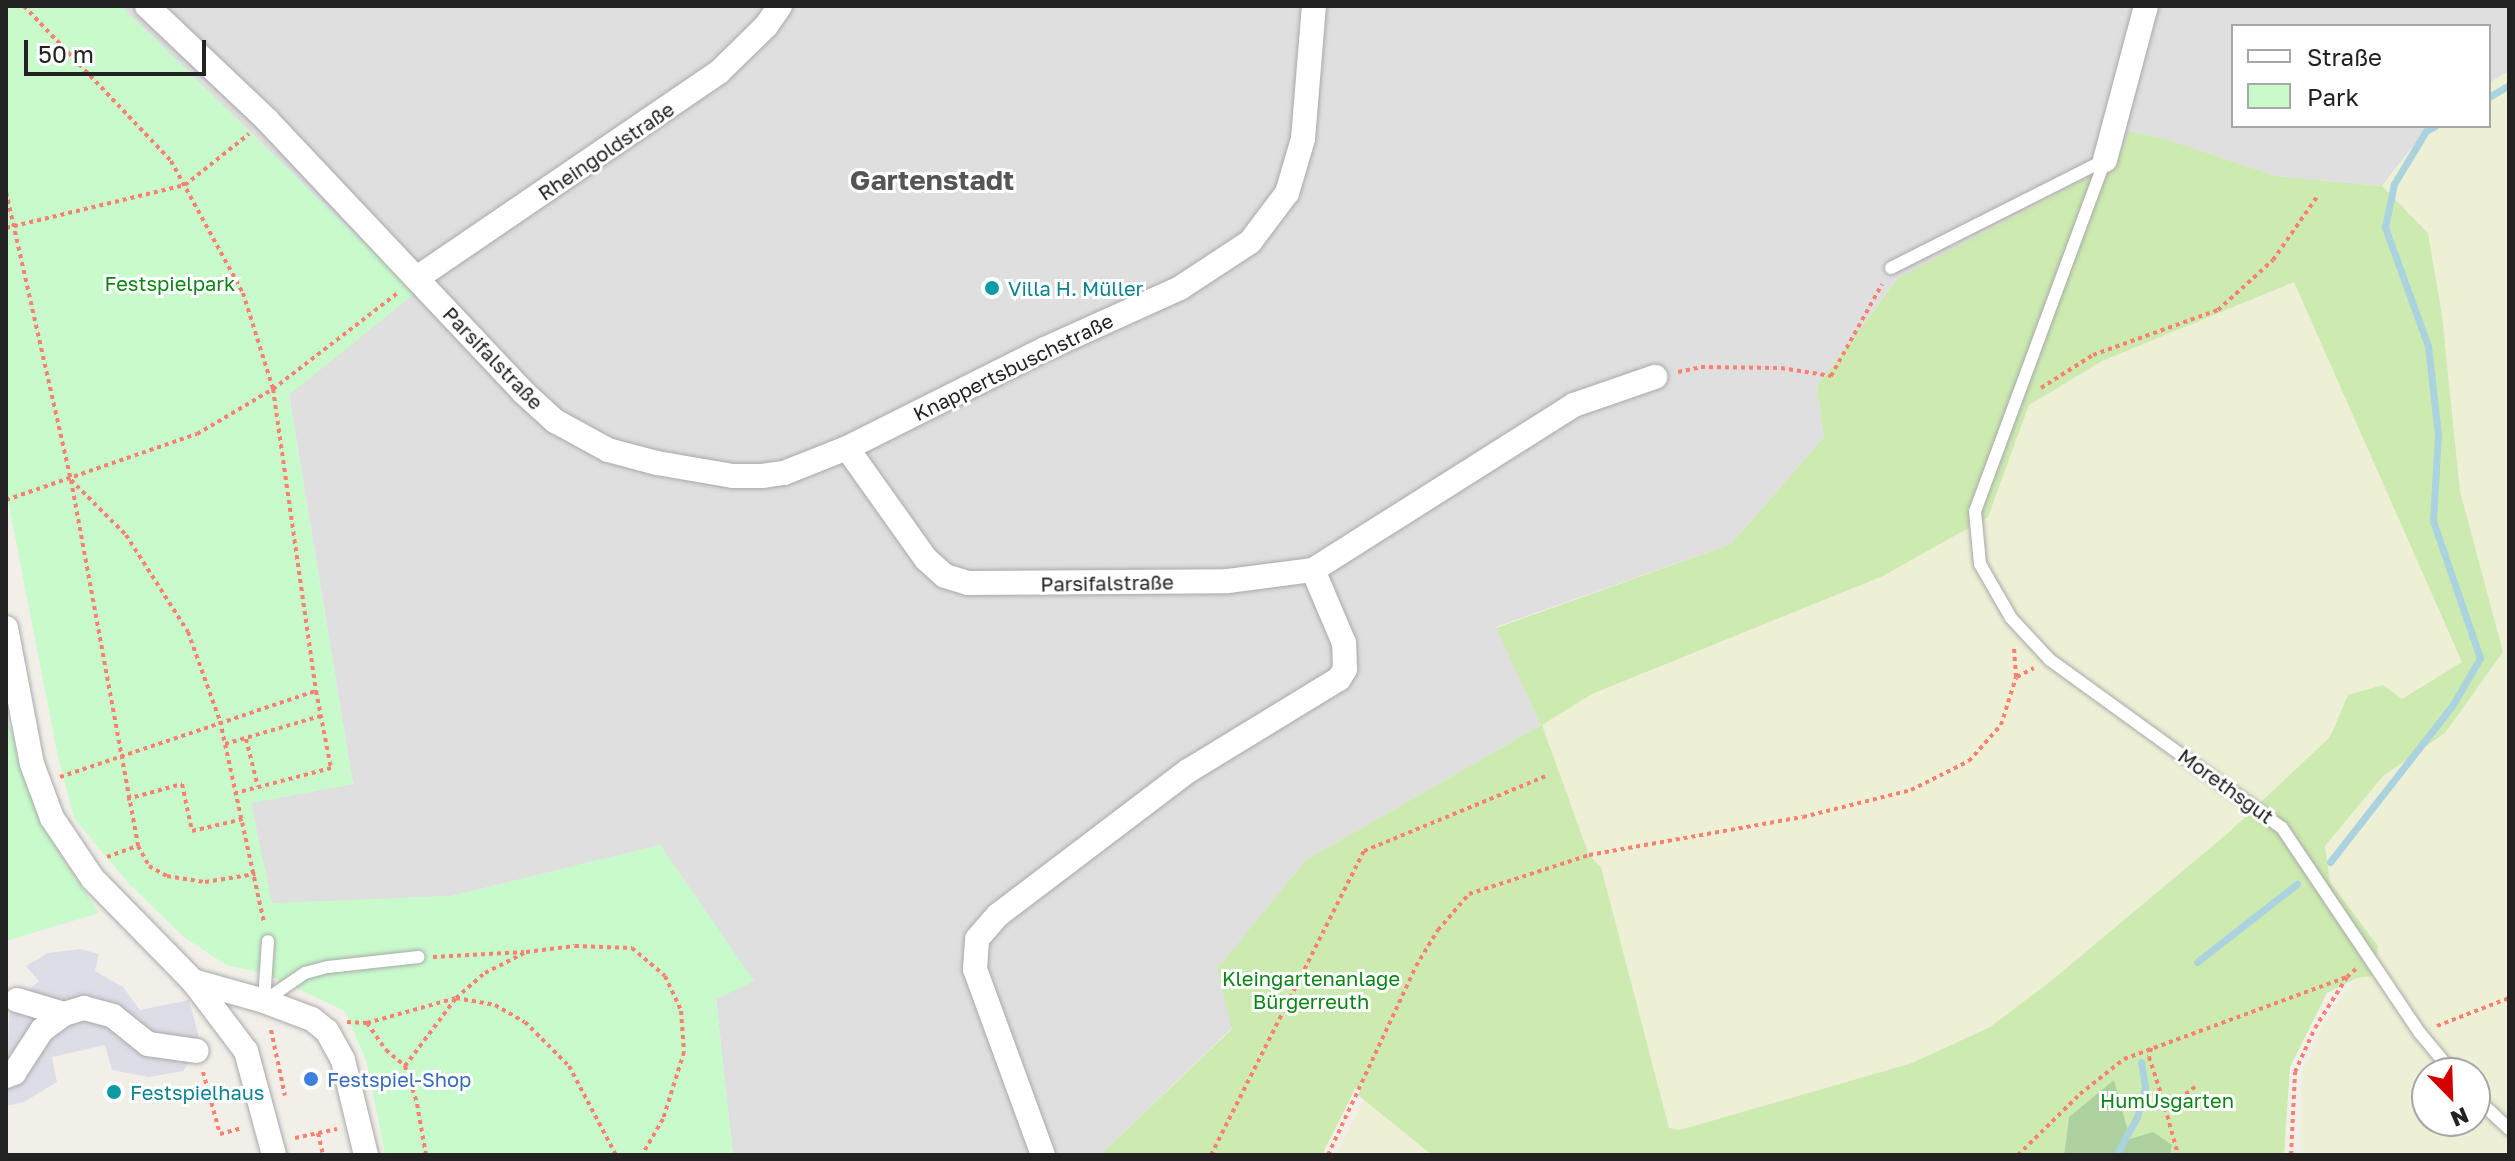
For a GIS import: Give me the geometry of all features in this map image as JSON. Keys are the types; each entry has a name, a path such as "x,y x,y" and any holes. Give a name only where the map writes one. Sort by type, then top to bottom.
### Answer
{"street":[{"name":"Parsifalstraße","path":"147,6 267,120 540,408 581,437 608,450 705,472 762,476 784,473 847,448 926,559 945,576 968,583 1228,581 1313,570 1574,405 1655,377"},
{"name":"Rheingoldstraße","path":"417,278 719,72 766,26 780,6"},
{"name":"Knappertsbuschstraße","path":"847,448 1045,349 1180,288 1250,242 1287,193 1303,139 1314,6"},
{"path":"2105,160 2146,6"},
{"path":"1043,1155 975,969 977,939 998,915 1188,771 1339,679 1345,669 1344,643 1313,570"},
{"path":"6,628 32,764 52,818 93,879 193,981 246,1051 285,1151"},
{"path":"193,981 264,1001 312,1019 327,1031 339,1052 366,1155"},
{"path":"17,1000 64,1014"},
{"path":"10,1075 42,1030 64,1014 84,1008 113,1016 148,1044 197,1051"},
{"path":"6,1047 10,1075"}],"lane":[{"path":"1891,268 2105,160"},
{"name":"Morethsgut","path":"2105,160 1975,511 1980,564 2011,618 2050,660 2282,828 2420,1033 2440,1057"},
{"path":"264,1001 268,941"},
{"path":"264,1001 305,973 328,967 418,957"},
{"path":"2491,1112 2509,1129"}],"path":[{"path":"24,6 171,161 243,293 273,389 316,691 331,768 236,793"},
{"path":"6,228 185,185 267,120"},
{"path":"6,192 71,480 138,846 149,866 167,876 205,882 255,874"},
{"path":"2014,404 2093,355 2218,310 2273,260 2317,197"},
{"path":"1655,377 1701,367 1781,368 1831,376 1891,268"},
{"path":"6,500 197,434 273,389 417,278"},
{"path":"71,480 126,535 188,632 220,721 268,941"},
{"path":"1328,1155 1416,966 1438,930 1469,894 1589,855 1803,817 1911,790 1969,761 2001,725 2016,677 2011,618"},
{"path":"39,783 316,691"},
{"path":"225,744 321,716"},
{"path":"245,738 258,787"},
{"path":"1211,1155 1364,851 1546,776"},
{"path":"127,799 182,784 192,831 243,819"},
{"path":"109,857 138,846"},
{"path":"418,957 526,952 575,946 632,948 665,976 681,1011 684,1052 663,1119 642,1155"},
{"path":"405,1066 456,998 485,973 526,952"},
{"path":"2018,1155 2091,1085 2124,1059 2347,977 2315,1028 2295,1072 2291,1155"},
{"path":"312,1019 367,1023 456,998 495,1005 525,1022 569,1066 616,1155"},
{"path":"2420,1033 2509,998"},
{"path":"264,1001 287,1103"},
{"path":"367,1023 386,1050 405,1066 417,1104 426,1155"},
{"path":"2151,1048 2149,1057 2178,1155"},
{"path":"197,1051 220,1134"},
{"path":"2162,1097 2173,1104 2195,1087"},
{"path":"285,1151 294,1138 359,1124"},
{"path":"292,1128 294,1138"},
{"path":"318,1133 323,1155"}],"shaded area":[{"path":"121,6 2509,6 2509,71 2491,82 2491,24 2231,24 2231,128 2427,128 2382,186 2276,176 2169,140 2129,132 2118,161 1898,278 1817,386 1824,437 1731,544 1496,627 1541,725 1306,860 1218,969 1232,1028 1100,1155 733,1155 716,999 753,981 660,845 452,896 272,904 250,803 353,784 289,394 415,293"},
{"path":"80,949 99,954 95,971 123,987 140,1010 189,1000 201,1045 183,1071 149,1077 112,1070 105,1045 52,1057 57,1082 24,1102 6,1106 9,1015 17,1000 39,981 26,966 48,953"}],"green space":[{"name":"Festspielpark","path":"6,6 121,6 415,293 289,395 353,784 251,803 272,903 452,896 660,845 754,981 716,999 733,1155 385,1155 367,1063 345,1011 265,973 226,965 184,937 129,884 74,818 58,757 6,490"},
{"path":"2509,71 2509,1155 2300,1155 2302,1074 2323,1024 2378,946 2330,882 2325,846 2383,776 2445,733 2503,652 2460,491 2442,315 2428,233 2382,186 2427,128 2491,128 2491,82"},
{"path":"2129,131 2169,140 2276,176 2382,186 2428,233 2442,315 2460,491 2503,652 2445,733 2383,776 2325,846 2330,882 2378,946 2373,976 2357,978 2327,993 2290,1067 2284,1155 2129,1155 2069,1117 2064,1155 1432,1155 1358,1095 1363,1083 1355,1089 1322,1155 1100,1155 1232,1029 1217,969 1306,860 1541,725 1496,628 1731,544 1824,437 1817,386 1898,278 2118,161","holes":["2294,282 2462,662 2402,699 2383,685 2348,695 2330,737 2228,833 2051,981 1990,1027 1912,1063 1680,1130 1669,1128 1601,867 1589,855 1542,725 1592,694 1883,576 1988,517 2029,405 2102,361"]},
{"path":"2295,282 2463,662 2402,699 2348,695 2331,737 2228,833 2051,981 1990,1027 1912,1063 1680,1130 1669,1129 1601,867 1589,855 1541,725 1592,694 1883,576 1987,517 2028,405 2102,361"},
{"path":"6,715 34,802 58,851 99,913 6,941"},
{"path":"2114,1080 2130,1139 2153,1132 2172,1145 2170,1155 2064,1155 2069,1117"},
{"path":"1365,1098 1432,1155 1336,1155"}],"waterway":[{"path":"2491,96 2509,85"},
{"path":"2330,862 2452,706 2480,658 2433,521 2438,435 2428,346 2385,227 2394,184 2426,131 2431,128"},
{"path":"2197,962 2297,884"},
{"path":"2116,1155 2137,1117 2145,1087 2141,1062"}],"place":[{"name":"Villa H. Müller","path":"992,288"},
{"name":"Festspiel-Shop","path":"311,1079"},
{"name":"Festspielhaus","path":"114,1092"}],"district":[{"name":"Gartenstadt","path":"932,180"}],"park label":[{"name":"Kleingartenanlage Bürgerreuth","path":"1311,990"},
{"name":"HumUsgarten","path":"2167,1100"}]}
